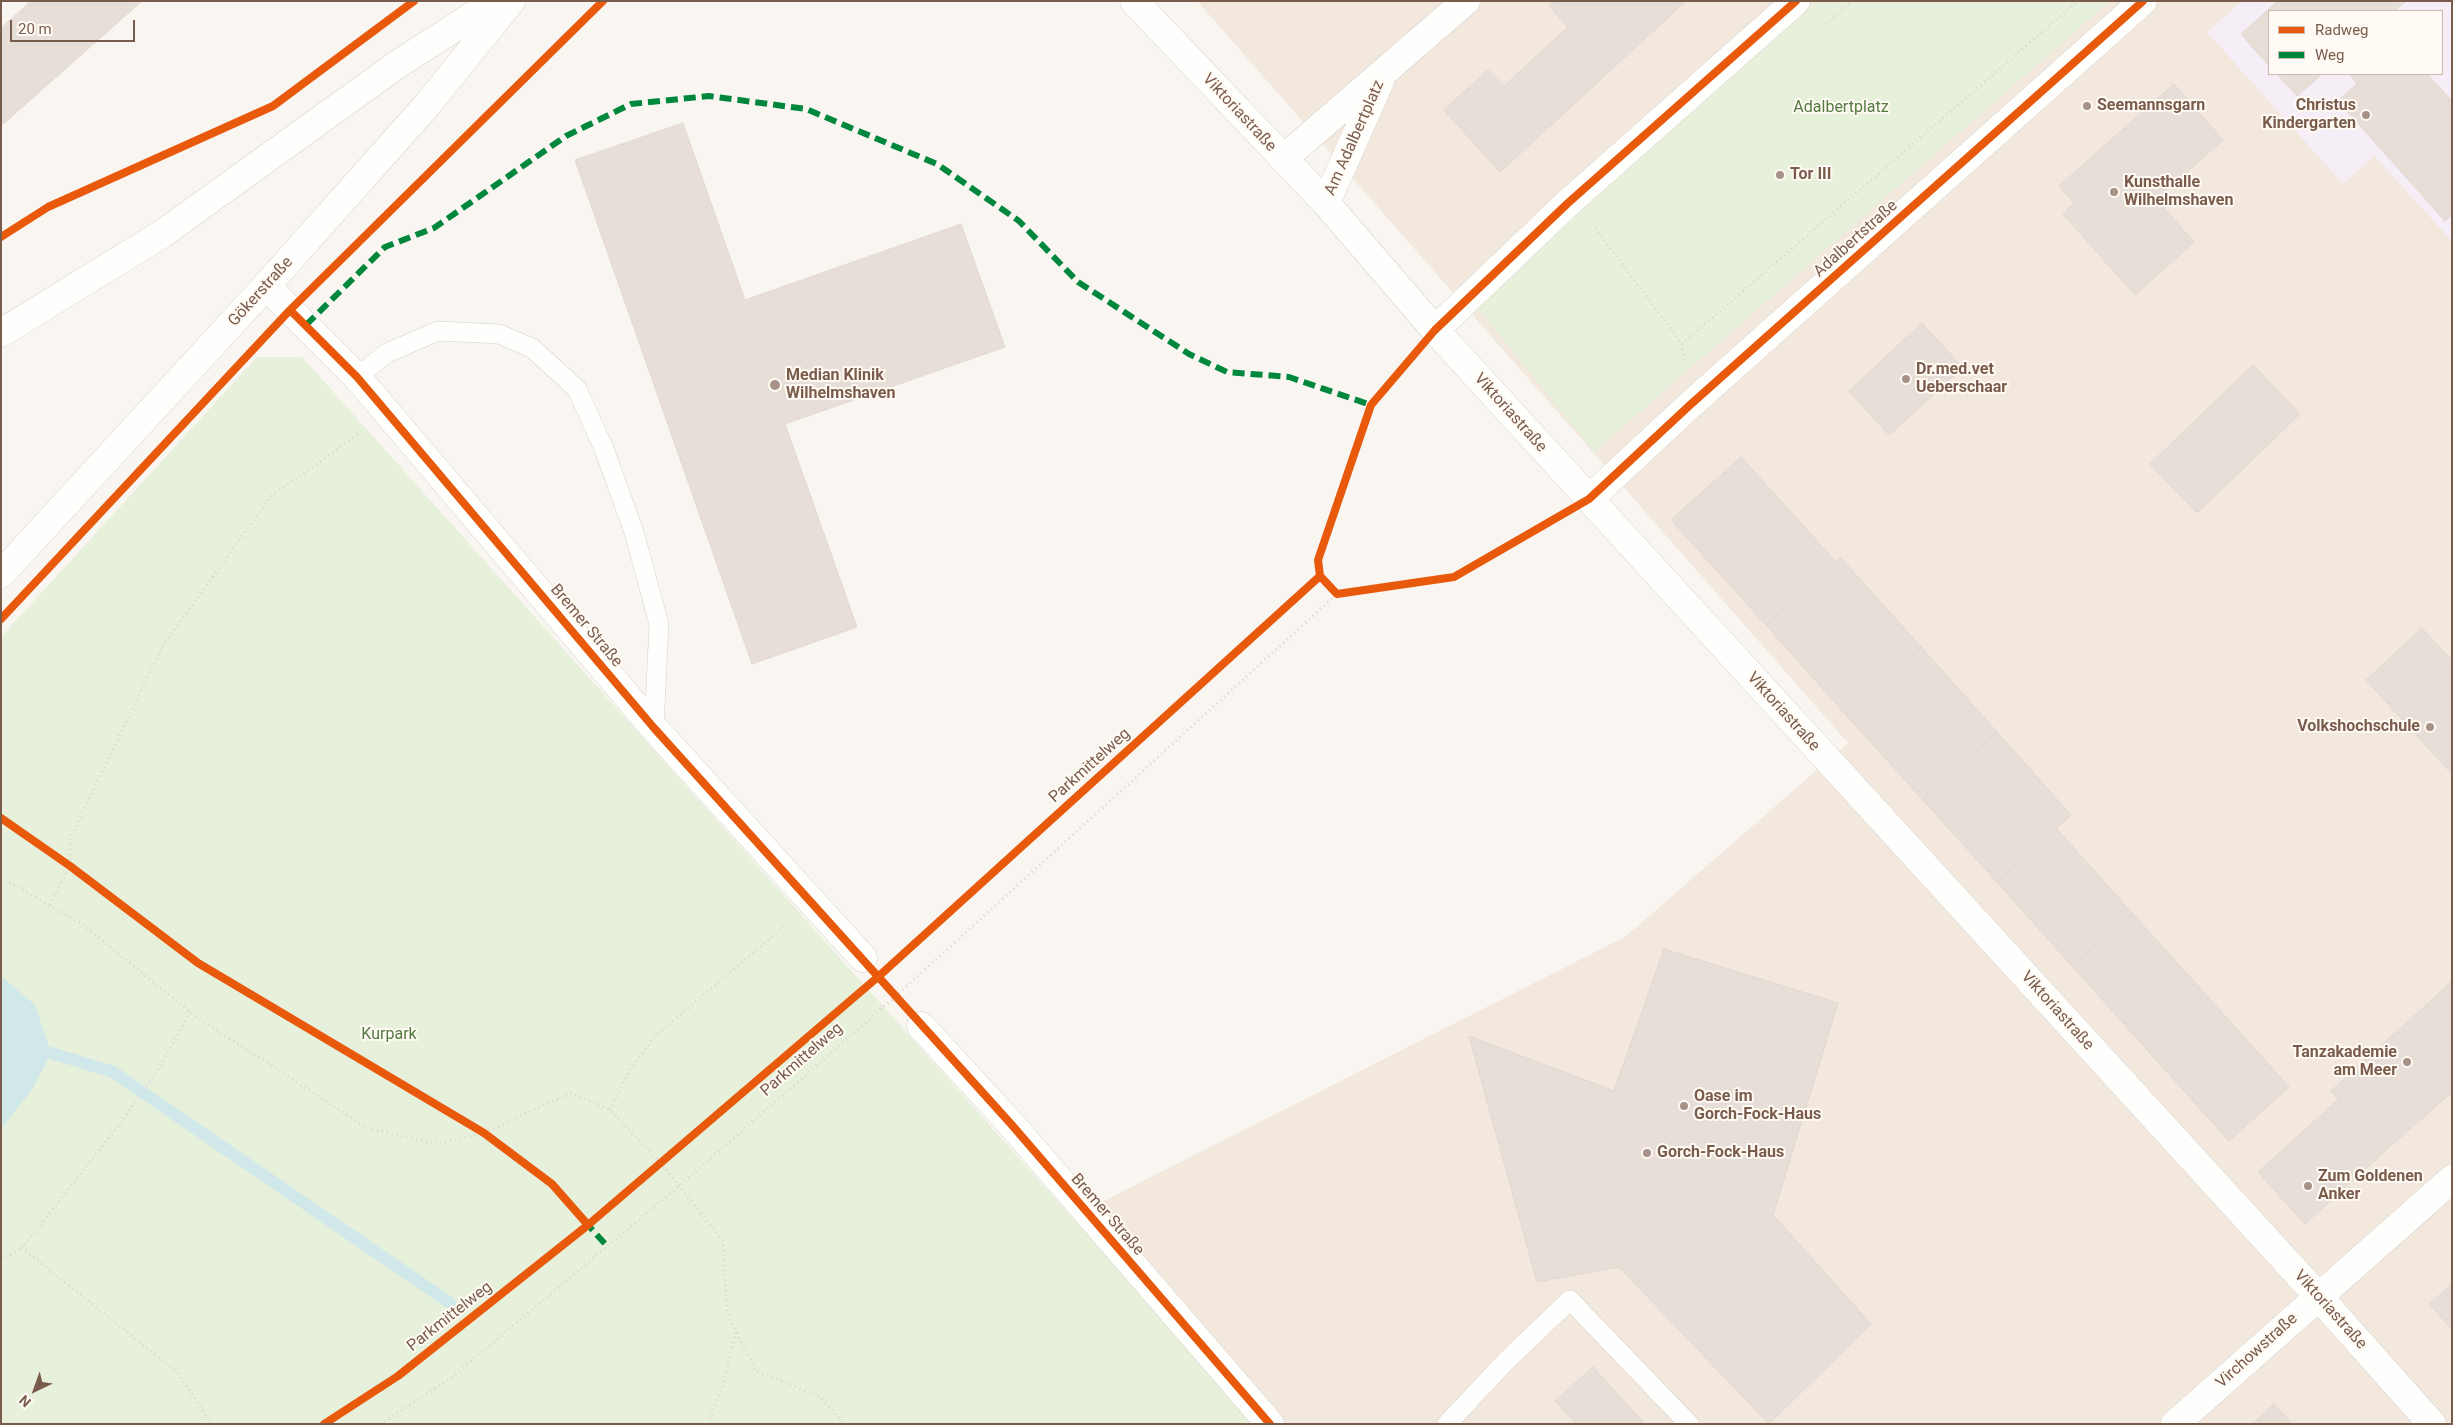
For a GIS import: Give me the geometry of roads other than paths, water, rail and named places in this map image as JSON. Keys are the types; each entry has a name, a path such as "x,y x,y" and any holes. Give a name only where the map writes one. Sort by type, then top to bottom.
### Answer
{"street":[{"path":"1,333 162,234 398,64 496,1"},
{"name":"Gökerstraße","path":"1,574 266,286 428,104 511,1"},
{"name":"Viktoriastraße","path":"1134,1 1282,159 1326,202 1435,330 2318,1296 2432,1424"},
{"name":"Am Adalbertplatz","path":"1282,159 1466,1"},
{"path":"1435,330 1568,203 1796,1"},
{"name":"Adalbertstraße","path":"1589,499 1690,405 2143,1"},
{"name":"Am Adalbertplatz","path":"1326,202 1384,73"},
{"name":"Bremer Straße","path":"266,286 357,377 654,728 862,958"},
{"name":"Bremer Straße","path":"921,1026 1012,1124 1270,1424"},
{"name":"Virchowstraße","path":"2175,1424 2452,1179"}],"lane":[{"path":"357,377 387,353 438,331 499,334 532,348 577,389 604,449 634,532 659,624 654,728"},
{"path":"1447,1424 1506,1361 1570,1300 1690,1424"}],"water":[{"path":"1,976 35,1005 51,1053 33,1088 1,1129"}],"waterway":[{"path":"51,1053 113,1072 450,1303"}],"place":[{"name":"Seemannsgarn","path":"2087,106"},
{"name":"Christus Kindergarten","path":"2366,115"},
{"name":"Tor III","path":"1780,175"},
{"name":"Kunsthalle Wilhelmshaven","path":"2114,192"},
{"name":"Dr.med.vet Ueberschaar","path":"1906,379"},
{"name":"Median Klinik Wilhelmshaven","path":"775,385"},
{"name":"Volkshochschule","path":"2430,727"},
{"name":"Tanzakademie am Meer","path":"2407,1062"},
{"name":"Oase im Gorch-Fock-Haus","path":"1684,1106"},
{"name":"Gorch-Fock-Haus","path":"1647,1153"},
{"name":"Zum Goldenen Anker","path":"2308,1186"}],"park label":[{"name":"Adalbertplatz","path":"1841,108"},
{"name":"Kurpark","path":"389,1035"}]}
